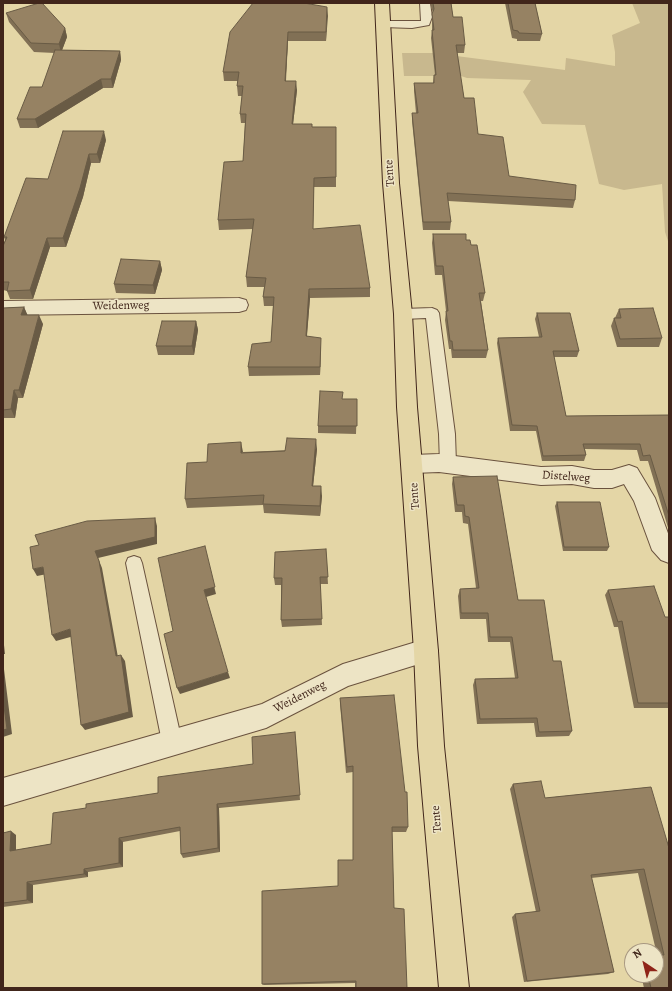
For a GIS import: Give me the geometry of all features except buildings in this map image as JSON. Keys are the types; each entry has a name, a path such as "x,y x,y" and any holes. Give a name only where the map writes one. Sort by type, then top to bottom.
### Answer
{"main road":[{"name":"Tente","path":"382,3 391,183 403,314 407,406 413,464 432,754 454,988"}],"street":[{"name":"Weidenweg","path":"3,308 239,305"},
{"name":"Distelweg","path":"413,464 448,464 541,476 572,475 594,480 612,479 629,474 644,498 660,543 669,553"},
{"name":"Weidenweg","path":"3,792 266,715 343,676 426,651"}],"lane":[{"path":"383,24 412,25 425,23 427,17 424,3"},
{"path":"403,314 432,313 447,434 448,464"},
{"path":"134,563 172,742"}],"shaded area":[{"path":"632,3 669,3 669,244 665,232 662,184 624,190 599,184 585,125 542,124 523,92 531,80 467,78 461,76 404,76 402,53 433,53 565,70 566,58 615,66 615,52 612,35 640,23"}]}
